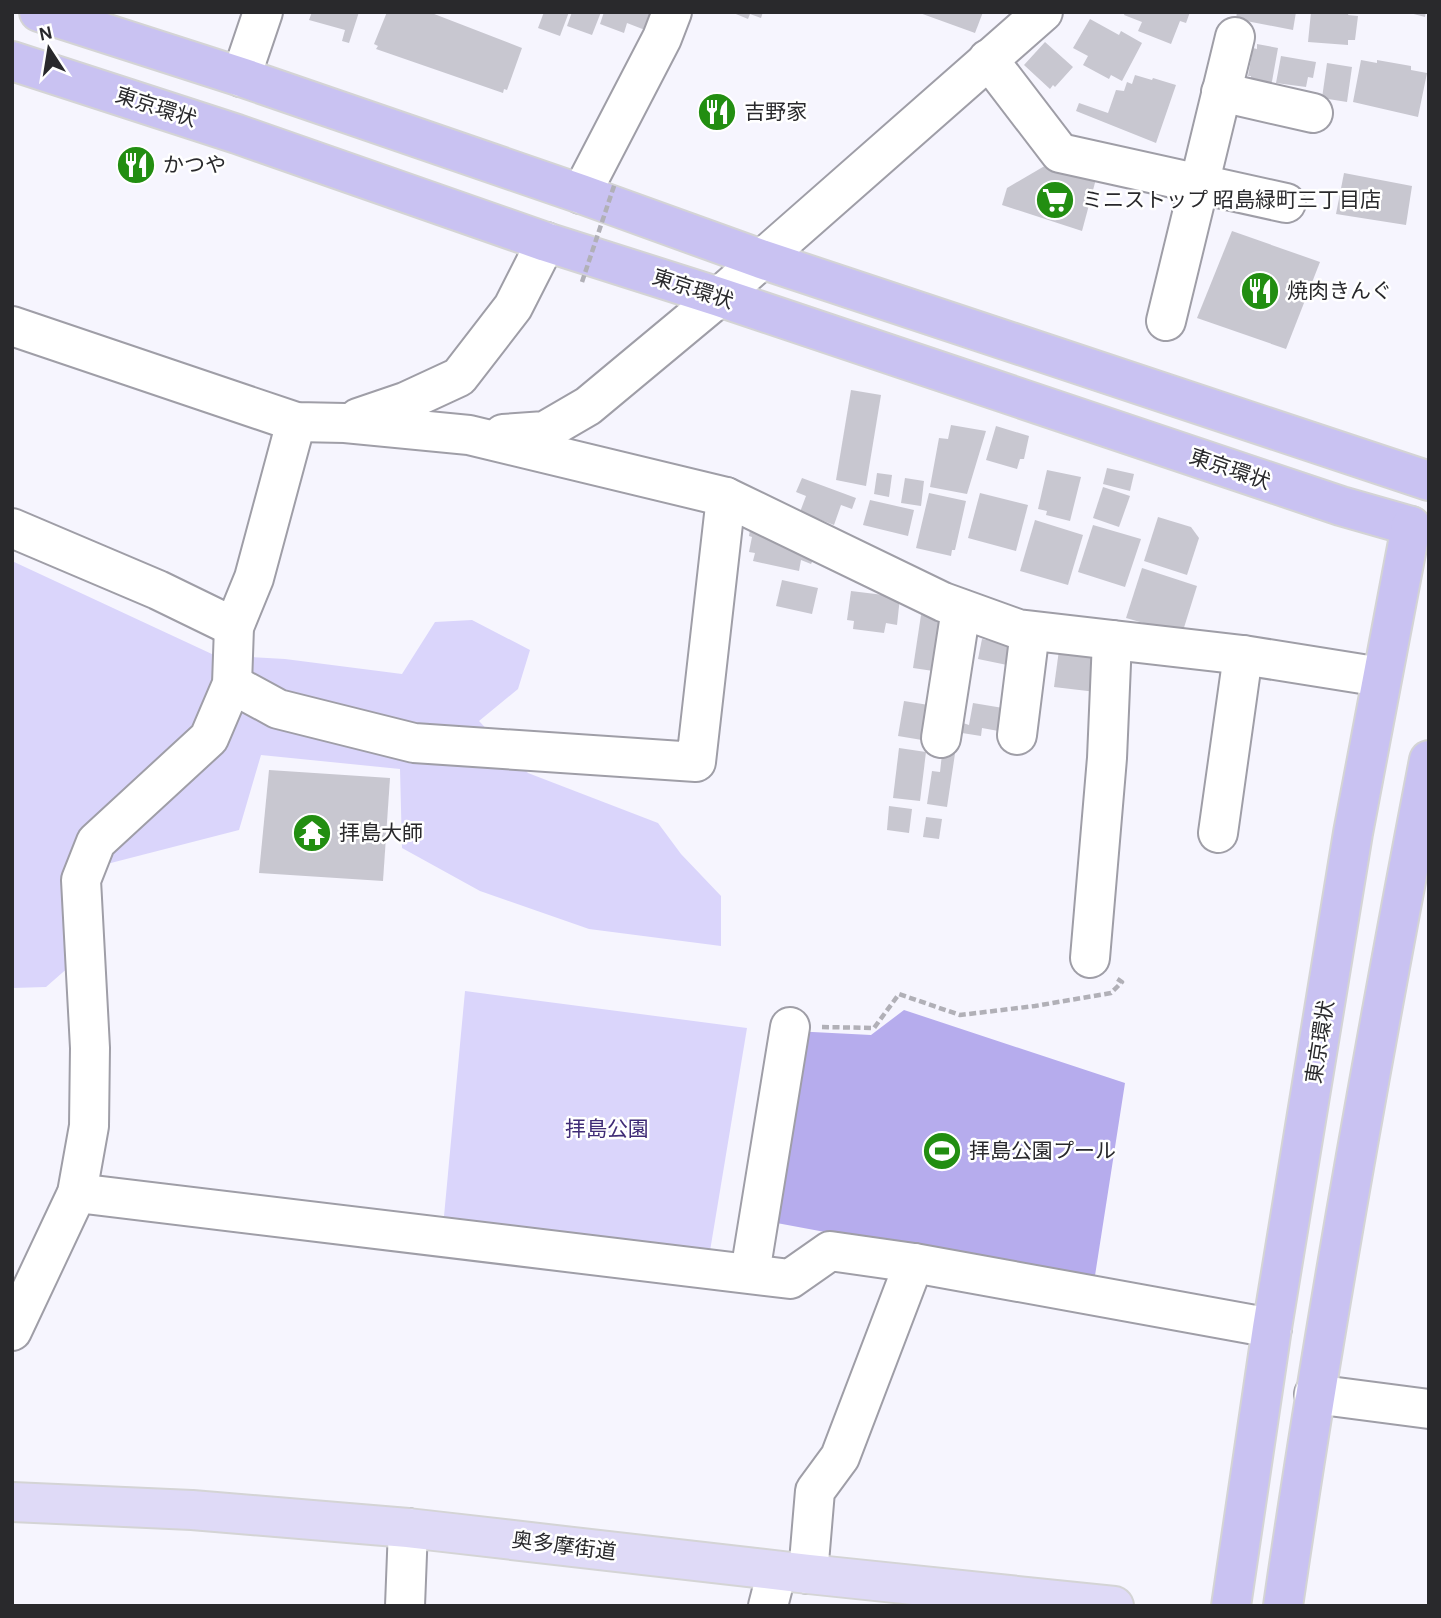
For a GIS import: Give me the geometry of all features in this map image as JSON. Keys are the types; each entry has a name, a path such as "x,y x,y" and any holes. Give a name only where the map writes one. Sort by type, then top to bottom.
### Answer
{"highway":[{"path":"38,12 598,189 761,259 1429,481"},
{"name":"東京環状","path":"12,61 237,134 546,242 719,297 1328,502 1423,521 1381,677 1272,1328 1231,1606"},
{"path":"1283,1606 1314,1394 1354,1158 1429,760"}],"main road":[{"name":"奥多摩街道","path":"12,1502 192,1510 408,1528 785,1584 960,1598 1114,1606"}],"street":[{"path":"242,77 263,12"},
{"path":"598,189 672,12"},
{"path":"469,435 545,431 588,406 719,297 1044,12"},
{"path":"1166,321 1235,37"},
{"path":"988,59 1060,153 1286,203"},
{"path":"1221,92 1313,113"},
{"path":"345,423 405,402 459,377 513,307 546,242"},
{"path":"12,326 296,422 345,423 469,435 726,497 961,609 1018,629 1243,655 1381,677"},
{"path":"12,1331 77,1193 89,1126 90,1048 81,880 96,842 209,738 232,684 234,627 254,578 296,422"},
{"path":"232,684 278,709 414,743 696,762 726,497"},
{"path":"12,528 159,590 234,627"},
{"path":"940,738 961,609"},
{"path":"1017,735 1030,631"},
{"path":"1090,958 1107,758 1112,640"},
{"path":"1218,833 1243,655"},
{"path":"750,1273 790,1027"},
{"path":"77,1193 790,1279 830,1251 914,1263 1272,1328"},
{"path":"785,1584 815,1491 840,1457 914,1263"},
{"path":"1314,1394 1429,1409"},
{"path":"405,1606 408,1528"}],"path":[{"path":"582,282 598,189"},
{"path":"790,1027 874,1028 899,994 960,1015 1111,993 1122,982 1090,958"}],"green space":[{"path":"12,561 214,655 285,659 402,674 435,622 472,620 530,650 518,689 479,721 528,773 658,823 681,854 721,896 721,946 589,929 480,891 402,848 400,769 261,755 239,830 103,865 70,966 46,987 12,988"},
{"name":"拝島公園","path":"465,991 747,1028 708,1263 443,1227"}],"shaded area":[{"name":"拝島公園プール","path":"904,1010 1125,1083 1094,1282 755,1219 793,1031 871,1035"}],"building":[{"path":"312,12 359,12 349,43 342,41 345,30 309,20"},
{"path":"387,12 429,12 522,48 507,90 504,89 503,93 376,49 378,46 374,44"},
{"path":"544,12 569,12 560,36 538,28"},
{"path":"572,12 601,12 592,35 567,26"},
{"path":"604,12 652,12 645,30 627,23 624,33 600,24"},
{"path":"731,12 763,12 761,18 750,14 748,19"},
{"path":"917,12 983,12 975,33"},
{"path":"1125,12 1190,12 1186,23 1180,21 1171,44 1138,31 1142,22 1124,15"},
{"path":"1237,12 1296,12 1293,30 1236,19"},
{"path":"1311,12 1349,12 1348,15 1358,16 1355,40 1348,40 1348,45 1308,42"},
{"path":"1406,12 1426,12 1425,17"},
{"path":"1090,19 1119,35 1121,31 1142,43 1122,81 1111,75 1109,79 1083,65 1088,56 1073,48"},
{"path":"1045,42 1073,67 1050,89 1024,65"},
{"path":"1257,44 1278,48 1271,87 1250,83 1251,76 1248,76 1253,48 1257,49"},
{"path":"1281,56 1316,62 1313,78 1308,77 1306,87 1276,83"},
{"path":"1361,60 1411,66 1411,70 1427,73 1418,117 1353,102"},
{"path":"1327,63 1352,67 1347,102 1322,98"},
{"path":"1135,75 1176,85 1156,143 1076,111 1079,103 1108,113 1116,90 1124,91 1127,82 1132,84"},
{"path":"1048,164 1096,179 1082,231 1002,205 1007,188"},
{"path":"1344,173 1412,186 1406,225 1336,214"},
{"path":"1232,231 1320,262 1286,349 1197,318"},
{"path":"851,390 881,395 866,486 836,480"},
{"path":"951,425 986,431 967,494 930,487 939,438 948,439"},
{"path":"996,426 1029,436 1024,459 1020,459 1017,469 986,460"},
{"path":"1107,468 1134,474 1130,491 1103,484"},
{"path":"1047,470 1081,477 1070,521 1046,515 1047,511 1038,509"},
{"path":"877,473 892,475 889,497 874,494"},
{"path":"802,478 856,498 852,509 841,505 834,525 800,512 806,496 796,492"},
{"path":"905,478 924,481 921,506 901,503"},
{"path":"1103,487 1130,496 1119,527 1093,518"},
{"path":"929,493 966,501 955,550 952,550 951,556 916,548"},
{"path":"980,493 1028,505 1016,551 968,538"},
{"path":"870,500 914,510 908,536 863,525"},
{"path":"1158,517 1191,527 1199,538 1187,575 1144,561"},
{"path":"1035,520 1083,535 1068,585 1020,571"},
{"path":"751,523 817,552 811,564 801,560 799,571 753,561 755,553 749,552"},
{"path":"1093,525 1141,539 1125,587 1078,572"},
{"path":"1142,568 1197,586 1182,634 1126,618"},
{"path":"782,580 818,588 812,614 776,606"},
{"path":"851,591 900,597 897,625 886,623 884,633 853,629 854,621 847,620"},
{"path":"921,615 948,619 940,672 913,668"},
{"path":"982,639 1017,646 1012,666 978,659"},
{"path":"1059,650 1101,655 1096,692 1054,687"},
{"path":"904,701 941,707 924,732 922,740 898,736"},
{"path":"973,703 1009,709 1004,732 982,728 981,736 962,733 963,723 969,725"},
{"path":"943,745 956,747 947,807 927,804 932,771 940,772"},
{"path":"899,748 926,752 920,801 893,798"},
{"path":"269,770 390,778 383,881 259,873"},
{"path":"889,806 912,809 909,833 887,830"},
{"path":"926,817 942,819 939,839 923,837"}],"place":[{"name":"吉野家","path":"717,112"},
{"name":"かつや","path":"136,165"},
{"name":"ミニストップ 昭島緑町三丁目店","path":"1055,200"},
{"name":"焼肉きんぐ","path":"1260,291"},
{"name":"拝島大師","path":"312,833"},
{"name":"拝島公園プール","path":"942,1151"}]}
